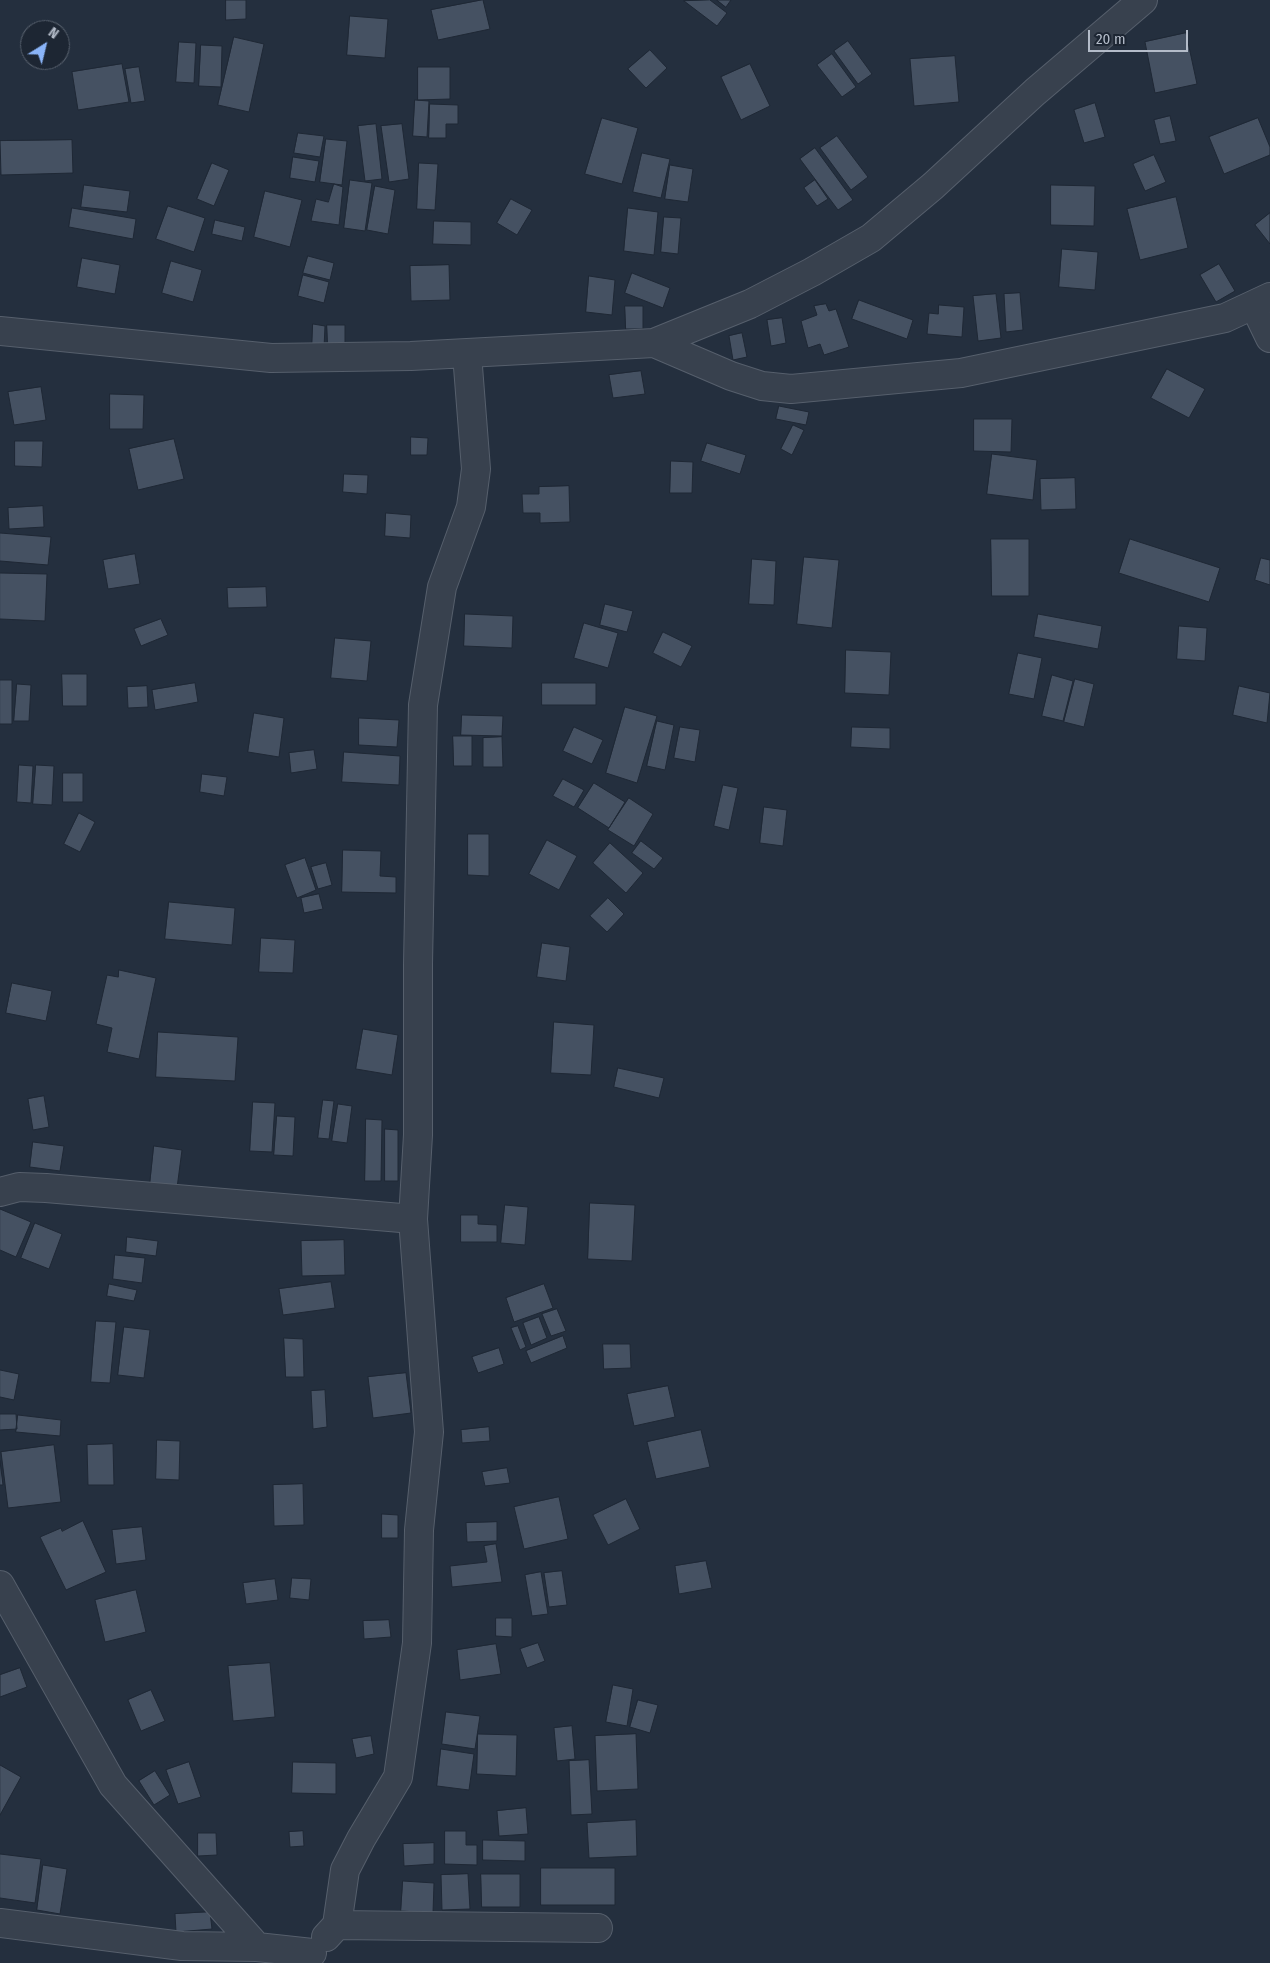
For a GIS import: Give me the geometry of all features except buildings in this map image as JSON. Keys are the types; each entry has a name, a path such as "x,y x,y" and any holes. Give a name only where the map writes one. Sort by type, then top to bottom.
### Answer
{"street":[{"path":"0,331 271,358 467,354 654,343 750,304 812,272 871,238 933,186 1034,92 1143,0"},
{"path":"654,343 731,376 762,386 790,389 961,373 1224,318 1262,301 1270,338"},
{"path":"0,1923 182,1946 257,1948 312,1958 336,1924 345,1870 398,1777 417,1643 418,1530 429,1432 414,1219 418,1135 418,964 423,705 442,587 471,507 476,469 467,354"},
{"path":"0,1192 18,1187 46,1188 414,1219"},
{"path":"0,1585 113,1785 257,1948"},
{"path":"336,1924 598,1928"}]}
